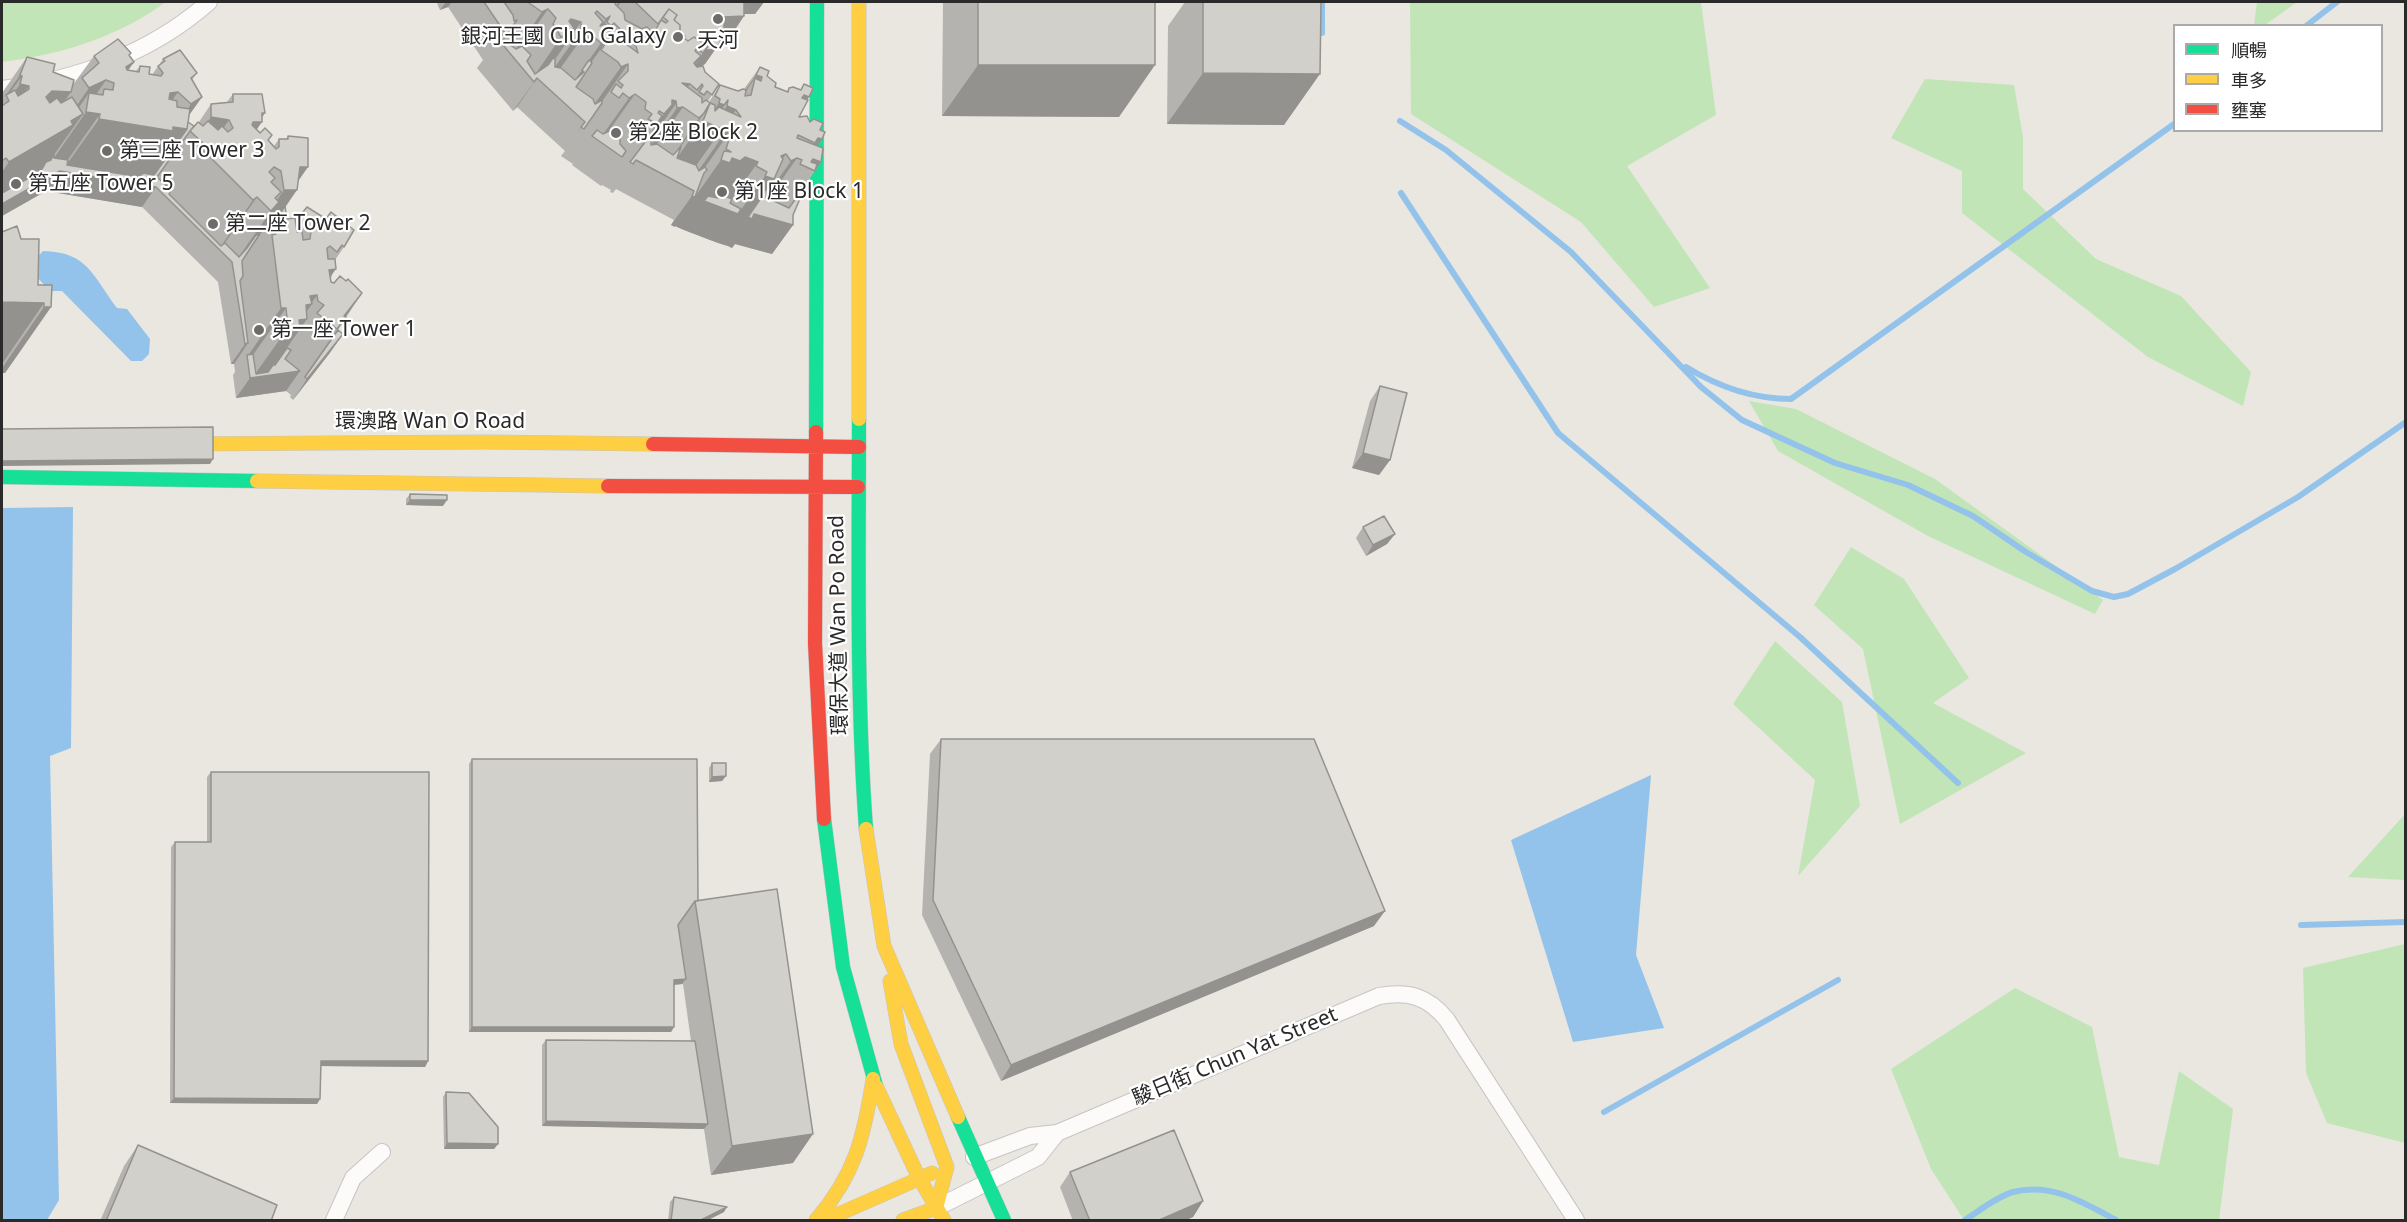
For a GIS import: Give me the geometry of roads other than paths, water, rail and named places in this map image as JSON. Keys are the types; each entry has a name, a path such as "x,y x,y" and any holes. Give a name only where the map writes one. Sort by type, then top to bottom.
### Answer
{"main road":[{"name":"環保大道 Wan Po Road","path":"817,2 815,653 826,848 843,967 873,1079 919,1178 940,1214"},
{"name":"環保大道 Wan Po Road","path":"860,2 858,487 861,767 867,849 884,946 925,1036 974,1157 1004,1221"},
{"name":"環澳路 Wan O Road","path":"167,444 485,442 859,447"},
{"path":"2,477 858,487"},
{"path":"884,946 901,1044 922,1106 947,1167 940,1214"},
{"path":"816,1221 844,1188 858,1157 873,1079"},
{"name":"駿日街 Chun Yat Street","path":"825,1221 865,1205 919,1178 974,1157"},
{"name":"駿日街 Chun Yat Street","path":"903,1221 940,1214"}],"street":[{"path":"2,89 61,79 122,58 177,26 209,2"},
{"name":"駿日街 Chun Yat Street","path":"974,1157 1030,1136 1057,1133 1378,996 1395,993 1416,995 1432,1003 1448,1020 1576,1221"},
{"name":"駿日街 Chun Yat Street","path":"940,1214 986,1184 1038,1157 1057,1133"},
{"path":"334,1221 352,1178 382,1152"}],"water":[{"path":"43,251 58,252 80,261 88,268 117,308 127,309 150,339 149,354 142,361 131,361 62,291 50,291 33,273 33,262"},
{"path":"73,507 71,748 50,756 59,1200 47,1220 2,1220 2,508"},
{"path":"1651,775 1636,955 1664,1028 1573,1042 1511,840"}],"waterway":[{"path":"1322,2 1322,33"},
{"path":"2309,24 2337,2"},
{"path":"1400,121 1446,150 1571,252 1701,387 1742,420 1835,463 1908,485 1973,516 2026,552 2092,591 2114,597 2128,594 2175,569 2298,497 2406,422"},
{"path":"1686,367 1736,390 1763,397 1791,399 2173,125"},
{"path":"1401,193 1558,433 1800,637 1958,783"},
{"path":"2301,925 2406,922"},
{"path":"1604,1112 1838,980"},
{"path":"1965,1220 2000,1197 2027,1190 2041,1190 2067,1196 2116,1220"}],"place":[{"name":"天河","path":"718,19"},
{"name":"銀河王國 Club Galaxy","path":"678,37"},
{"name":"第2座 Block 2","path":"616,133"},
{"name":"第三座 Tower 3","path":"107,151"},
{"name":"第五座 Tower 5","path":"16,184"},
{"name":"第1座 Block 1","path":"722,192"},
{"name":"第二座 Tower 2","path":"213,224"},
{"name":"第一座 Tower 1","path":"259,330"}]}
